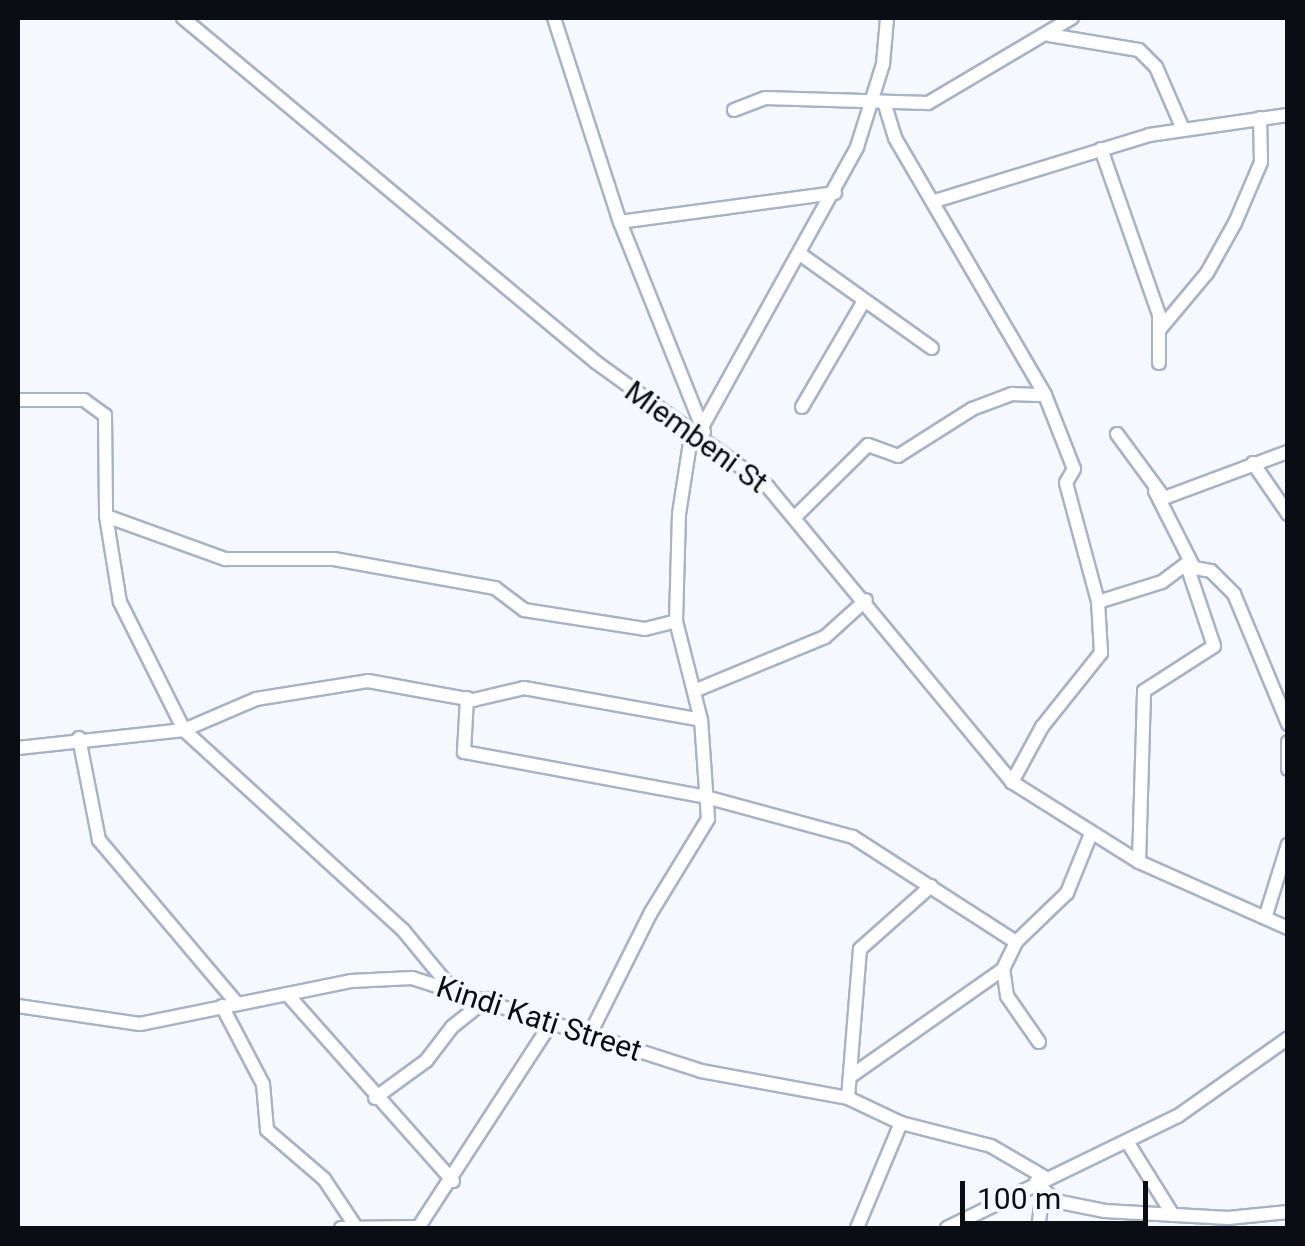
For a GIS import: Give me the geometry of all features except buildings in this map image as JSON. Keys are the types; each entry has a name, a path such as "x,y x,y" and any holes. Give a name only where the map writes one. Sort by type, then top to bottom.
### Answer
{"street":[{"name":"Miembeni St","path":"183,18 597,363 700,432 796,516 1012,782 1090,836 1138,862 1288,928"},
{"path":"554,18 620,222 700,432"},
{"path":"590,1036 650,914 705,827 701,720 676,621 679,514 700,432 835,193 878,104 887,18"},
{"path":"734,110 765,98 928,103 1072,18"},
{"path":"1049,34 1139,50 1156,67 1183,129"},
{"path":"878,104 1044,395 1074,469 1066,483 1098,602 1098,660 1042,726 1012,782"},
{"path":"934,201 1101,149 1183,129 1288,115"},
{"path":"1161,328 1207,273 1235,223 1261,162 1260,118"},
{"path":"1101,149 1161,328 1159,364"},
{"path":"620,222 835,193"},
{"path":"800,254 932,348"},
{"path":"802,406 864,300"},
{"path":"796,516 868,445 898,456 984,404 1012,394 1044,395"},
{"path":"18,400 84,400 100,408 108,422 106,516 120,602 184,730 403,930 450,986"},
{"path":"1117,434 1155,491 1188,564 1214,646 1151,681 1144,692 1138,862"},
{"path":"1155,491 1175,498 1252,462 1288,452"},
{"path":"1252,462 1288,514"},
{"path":"106,516 225,559 278,562 317,556 495,588 524,610 645,629 676,621"},
{"path":"1098,602 1162,582 1188,564"},
{"path":"1188,564 1234,594 1288,724"},
{"path":"694,692 825,637 866,600"},
{"path":"18,748 79,738 184,730 256,698 315,685 398,682 467,698 524,688 701,720"},
{"path":"467,698 464,752 706,798 853,837 1016,942"},
{"path":"79,738 99,840 229,1004 263,1084 267,1130 324,1180 348,1228 419,1228 453,1181 551,1023"},
{"path":"1288,742 1288,769"},
{"path":"851,1076 1003,969 1016,942 1067,892 1090,836"},
{"path":"1265,918 1288,844"},
{"path":"848,1098 860,949 931,886"},
{"path":"1003,969 1007,996 1039,1042"},
{"name":"Kindi Kati Street","path":"18,1006 140,1024 229,1004 385,978 450,986 702,1072 848,1098 900,1123 991,1146 1076,1207 1173,1216 1288,1212"},
{"path":"287,994 375,1098 453,1181"},
{"path":"375,1098 426,1061 452,1027 486,999"},
{"path":"947,1228 1128,1142 1216,1094 1288,1038"},
{"path":"857,1228 900,1123"},
{"path":"1128,1142 1173,1216"},
{"path":"1038,1228 1042,1184"}]}
